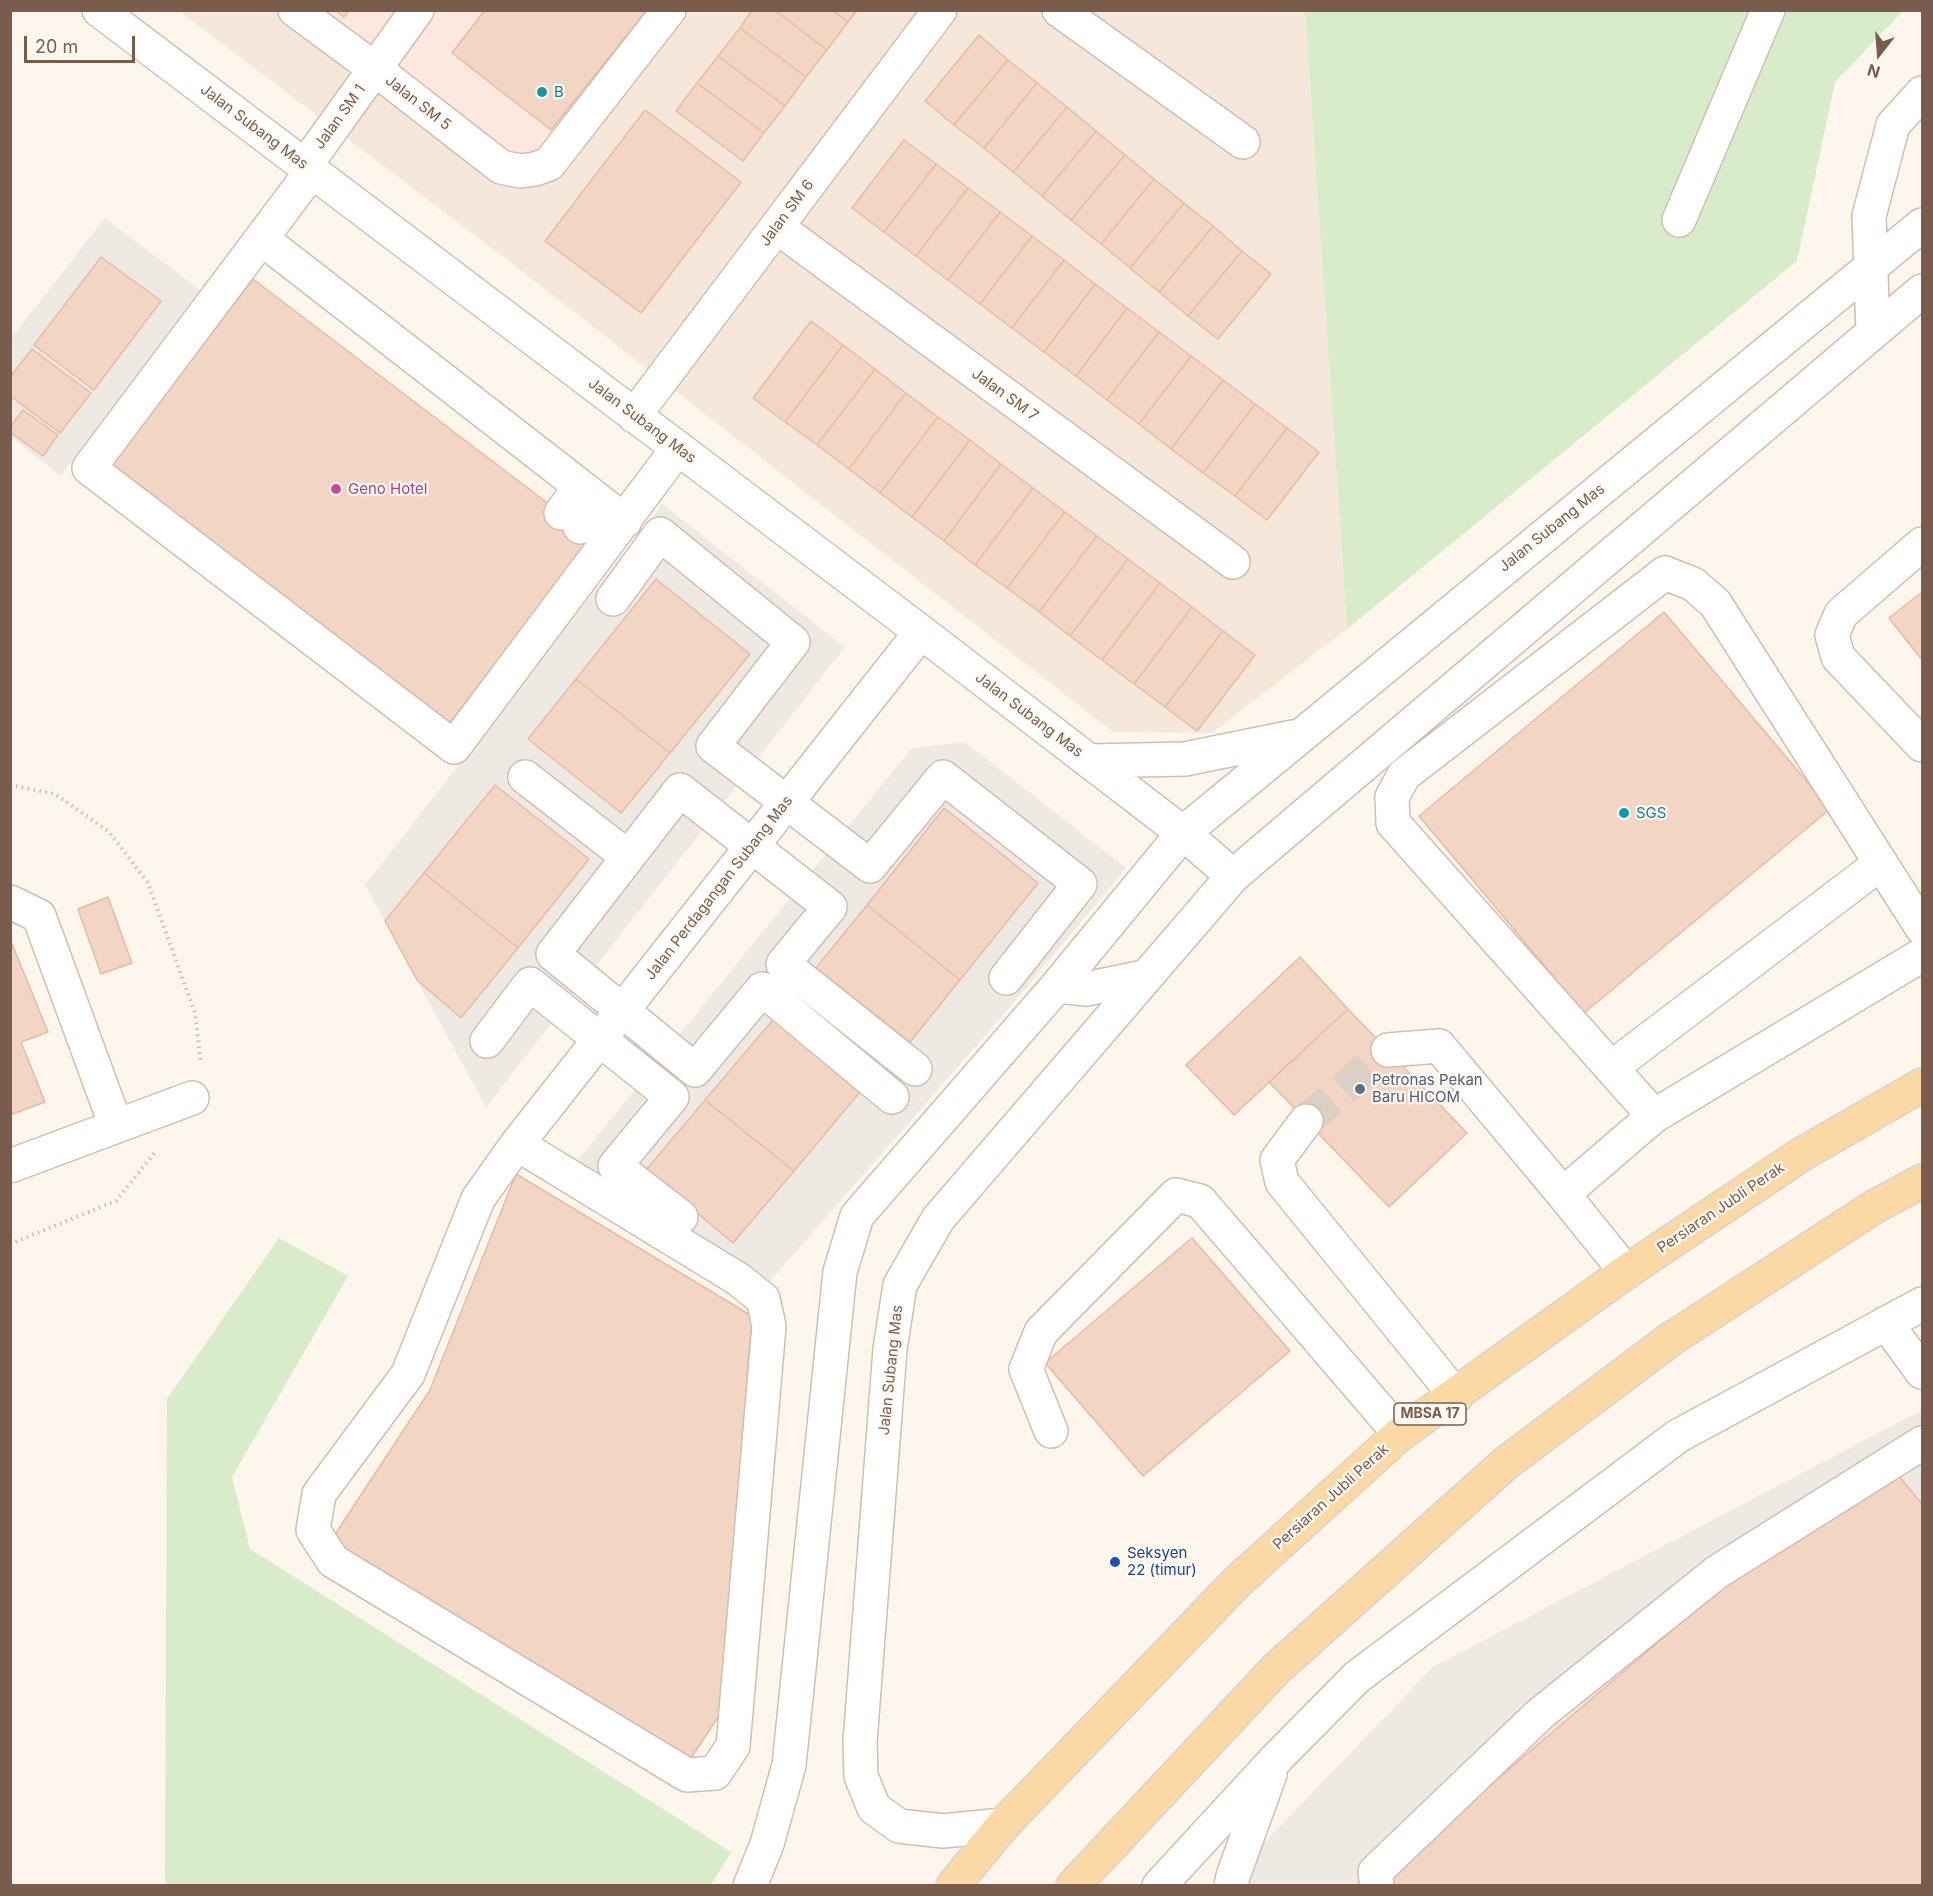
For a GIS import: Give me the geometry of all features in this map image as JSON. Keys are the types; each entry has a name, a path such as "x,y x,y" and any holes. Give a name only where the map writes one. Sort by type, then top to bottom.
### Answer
{"main road":[{"name":"Persiaran Jubli Perak","path":"952,1886 1003,1825 1237,1582 1400,1434 1626,1272 1802,1154 1923,1085"},
{"path":"1073,1886 1276,1669 1506,1463 1671,1339 1874,1207 1923,1181"}],"street":[{"name":"Jalan Subang Mas","path":"99,10 921,632 1183,833 1233,876"},
{"name":"Jalan SM 5","path":"295,10 501,167 520,171 549,164 669,10"},
{"name":"Jalan SM 1","path":"417,10 262,239 89,468 454,747 625,521"},
{"name":"Jalan SM 6","path":"634,416 940,10"},
{"path":"1059,10 1243,142"},
{"path":"1679,220 1767,10"},
{"path":"1873,332 1869,216 1893,125 1923,93"},
{"name":"Jalan Subang Mas","path":"750,1886 767,1844 789,1765 840,1272 857,1216 1057,986 1183,833 1923,225"},
{"name":"Jalan SM 7","path":"777,227 1233,562"},
{"path":"262,239 625,521 678,447"},
{"name":"Jalan Subang Mas","path":"1003,1825 943,1831 899,1826 874,1808 861,1776 860,1742 881,1490 890,1348 900,1285 938,1219 1233,876 1923,291"},
{"path":"571,520 590,494"},
{"path":"613,599 660,534 793,642 713,746 870,866 943,777 1080,884 1006,978"},
{"path":"1923,544 1841,614 1832,635 1839,657 1923,745"},
{"path":"1654,1116 1393,823 1392,797 1404,775 1665,573 1693,584 1715,603 1923,928"},
{"name":"Jalan Perdagangan Subang Mas","path":"517,1144 738,1279 763,1299 769,1326 734,1746 715,1773 687,1775 333,1561 313,1530 319,1494 408,1374 478,1199 517,1144 921,632"},
{"path":"1090,762 1185,759 1300,736"},
{"path":"525,777 628,857"},
{"path":"892,1097 762,989 695,1070 553,954 680,790 830,907 783,964 915,1069"},
{"path":"1611,1068 1881,863"},
{"path":"10,902 39,916 116,1126"},
{"path":"1563,1194 1654,1116 1923,955"},
{"path":"1057,986 1086,989 1144,977"},
{"path":"486,1041 531,984 672,1097 615,1166 681,1217"},
{"path":"1388,1050 1439,1046 1626,1272"},
{"path":"10,1166 192,1098"},
{"path":"1306,1121 1277,1160 1282,1182 1456,1396"},
{"path":"1051,1431 1026,1369 1041,1332 1176,1195 1200,1201 1400,1434"},
{"path":"1159,1886 1276,1759 1357,1677 1678,1436 1923,1304"},
{"path":"1886,1323 1923,1372"},
{"path":"1377,1886 1375,1872 1540,1714 1718,1572 1923,1443"},
{"path":"1231,1886 1276,1759"}],"path":[{"path":"10,785 55,794 110,832 148,883 195,1013 202,1078 192,1098"},
{"path":"10,1244 116,1201 161,1145"}],"shaded area":[{"path":"179,11 1305,11 1347,629 1212,733 1113,732 511,263"},
{"path":"313,11 660,11 542,158 524,163"},
{"path":"105,218 200,290 61,476 11,437 10,340"},
{"path":"662,504 845,647 486,1107 365,885"},
{"path":"965,742 1126,868 1004,1014 770,1281 576,1162 912,748"},
{"path":"1922,1410 1922,1885 1245,1886 1235,1873 1433,1667"}],"green space":[{"path":"1305,11 1903,11 1835,82 1797,261 1347,629"},
{"path":"279,1238 348,1276 232,1477 250,1549 731,1852 711,1885 165,1885 167,1399"}],"building":[{"path":"335,10 349,10 344,17"},
{"name":"B","path":"485,10 647,10 551,130 452,53"},
{"path":"752,10 775,10 827,50 806,77 740,28"},
{"path":"775,10 832,10 848,22 827,50"},
{"path":"832,10 857,10 848,22"},
{"path":"740,28 806,77 785,106 718,56"},
{"path":"979,35 1008,60 954,125 925,101"},
{"path":"718,56 785,106 764,133 697,83"},
{"path":"1008,60 1037,83 984,148 954,125"},
{"path":"697,83 764,133 743,161 676,111"},
{"path":"1037,83 1067,107 1013,172 984,148"},
{"path":"1067,107 1096,131 1042,196 1013,172"},
{"path":"645,110 741,182 641,313 545,241"},
{"path":"1096,131 1125,155 1071,220 1042,196"},
{"path":"904,140 936,164 884,232 852,208"},
{"path":"1125,155 1154,179 1101,244 1071,220"},
{"path":"936,164 968,188 916,256 884,232"},
{"path":"1154,179 1184,203 1130,268 1101,244"},
{"path":"968,188 1000,212 948,280 916,256"},
{"path":"1184,203 1213,226 1159,292 1130,268"},
{"path":"1000,212 1032,236 980,304 948,280"},
{"path":"1213,226 1242,251 1188,316 1159,292"},
{"path":"1032,236 1064,260 1012,328 980,304"},
{"path":"1242,251 1271,274 1218,339 1188,316"},
{"path":"101,257 161,301 94,390 34,345"},
{"path":"1064,260 1095,284 1044,352 1012,328"},
{"name":"Geno Hotel","path":"253,279 592,537 449,724 110,466"},
{"path":"1095,284 1127,308 1076,376 1044,352"},
{"path":"1127,308 1159,332 1107,400 1076,376"},
{"path":"811,321 843,345 785,422 753,398"},
{"path":"1159,332 1191,356 1139,424 1107,400"},
{"path":"843,345 875,369 817,445 785,422"},
{"path":"32,349 91,393 60,433 10,396 10,377"},
{"path":"1191,356 1223,380 1171,449 1139,424"},
{"path":"875,369 906,393 849,469 817,445"},
{"path":"1223,380 1255,404 1203,473 1171,449"},
{"path":"906,393 938,417 880,493 849,469"},
{"path":"1255,404 1287,428 1235,496 1203,473"},
{"path":"23,410 58,435 43,456 10,432 10,428"},
{"path":"938,417 970,440 912,517 880,493"},
{"path":"1287,428 1319,452 1267,520 1235,496"},
{"path":"970,440 1001,464 944,541 912,517"},
{"path":"1001,464 1033,488 975,565 944,541"},
{"path":"1033,488 1065,512 1007,588 975,565"},
{"path":"1065,512 1097,536 1039,612 1007,588"},
{"path":"1097,536 1128,559 1070,636 1039,612"},
{"path":"1128,559 1160,583 1102,660 1070,636"},
{"path":"656,579 750,654 670,753 576,679"},
{"path":"1160,583 1192,607 1134,684 1102,660"},
{"path":"1922,592 1922,660 1889,618"},
{"path":"1192,607 1223,631 1165,707 1134,684"},
{"name":"SGS","path":"1664,612 1830,809 1584,1013 1419,816"},
{"path":"1223,631 1255,655 1197,731 1165,707"},
{"path":"576,679 670,753 621,813 528,739"},
{"path":"495,785 589,859 518,948 424,873"},
{"path":"944,808 1038,883 960,980 867,905"},
{"path":"424,873 518,948 461,1018 417,980 385,921"},
{"path":"108,897 132,963 101,974 78,909"},
{"path":"867,905 960,980 910,1042 816,968"},
{"path":"10,939 48,1032 21,1042 45,1102 10,1115"},
{"path":"1300,957 1348,1009 1234,1115 1186,1065"},
{"path":"1348,1009 1467,1133 1389,1207 1269,1082"},
{"path":"777,1015 864,1087 794,1171 705,1100"},
{"path":"705,1100 794,1171 733,1243 646,1170"},
{"path":"516,1174 752,1316 721,1713 687,1764 330,1542 430,1390"},
{"path":"1192,1238 1290,1351 1143,1476 1045,1363"},
{"path":"1880,1453 1922,1504 1922,1886 1372,1886"}],"tunnel":[{"path":"1306,1121 1388,1050"}],"place":[{"name":"B","path":"542,92"},
{"name":"Geno Hotel","path":"336,489"},
{"name":"SGS","path":"1624,813"},
{"name":"Petronas Pekan Baru HICOM","path":"1360,1089"},
{"name":"Seksyen 22 (timur)","path":"1115,1562"}]}
